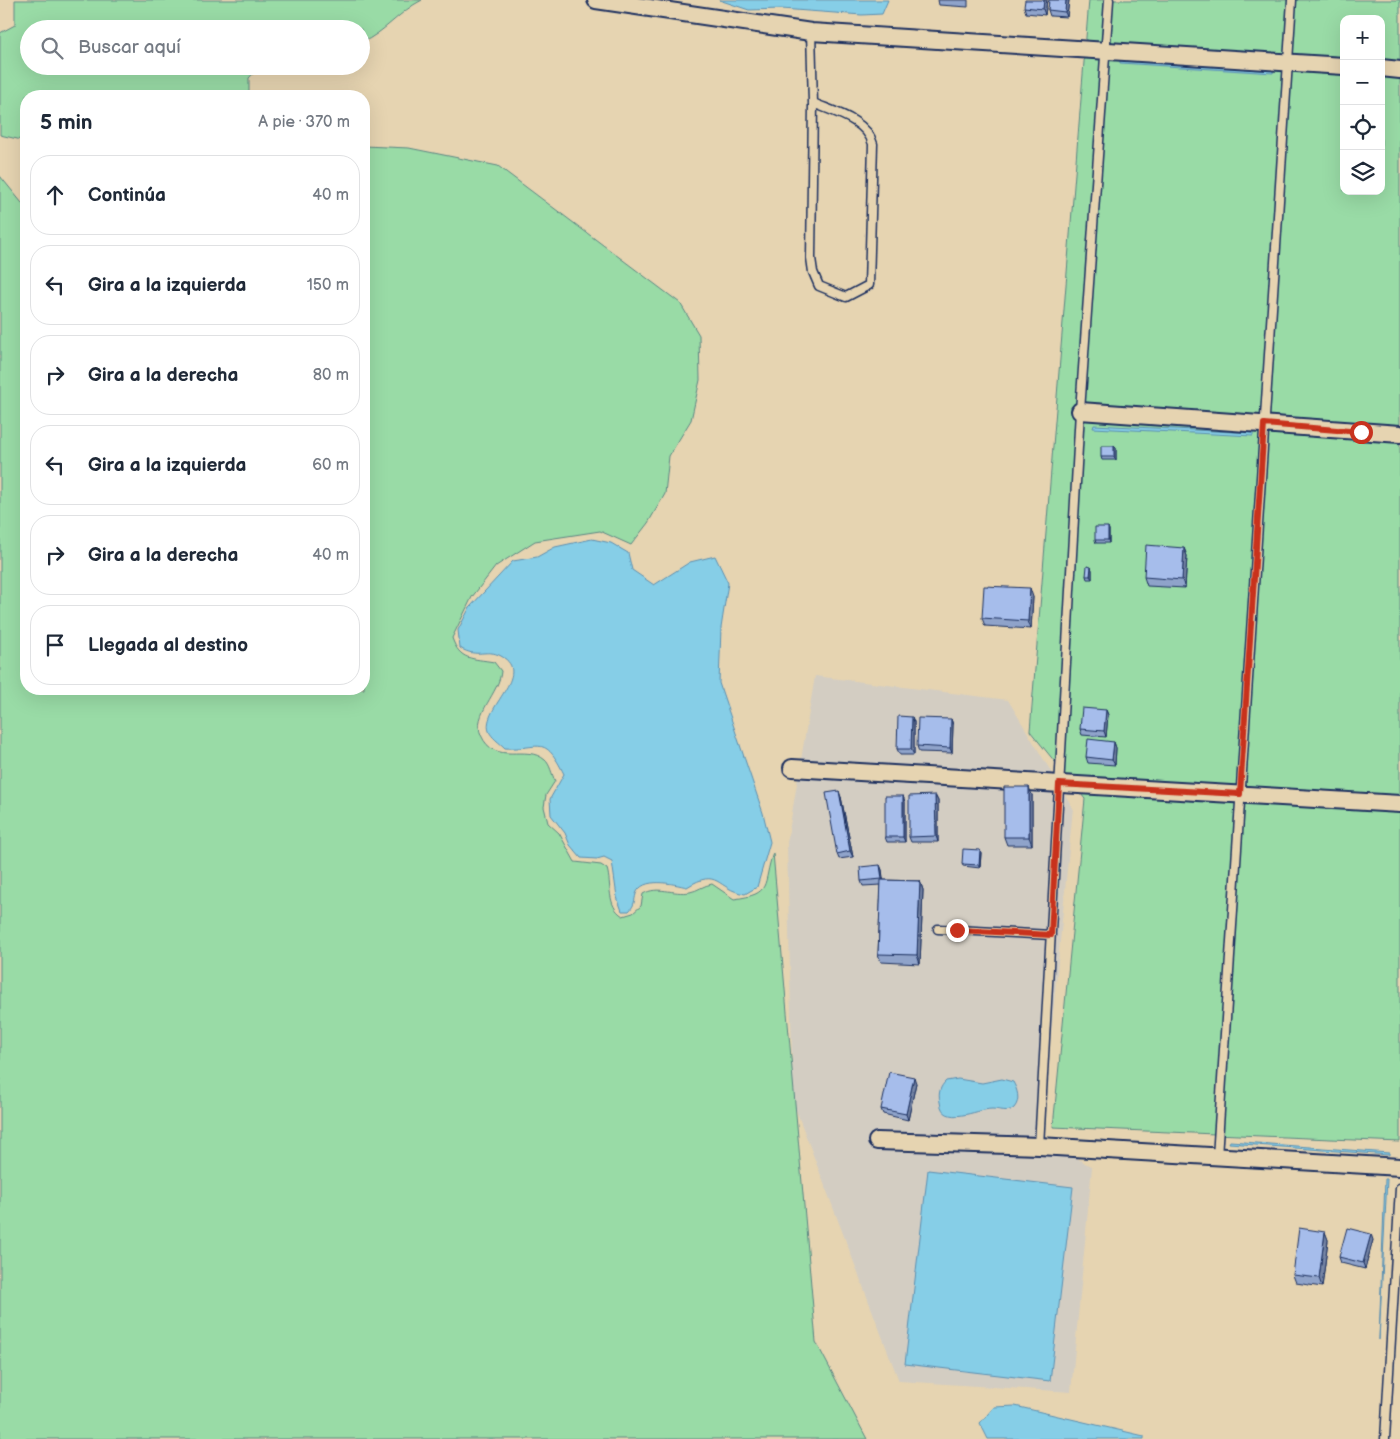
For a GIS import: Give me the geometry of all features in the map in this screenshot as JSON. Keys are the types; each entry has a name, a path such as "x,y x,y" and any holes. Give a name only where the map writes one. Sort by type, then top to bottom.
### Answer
{"street":[{"path":"596,0 811,32 1340,66"},
{"path":"1385,68 1400,70"},
{"path":"1080,412 1400,434"},
{"path":"792,768 1400,804"},
{"path":"877,1141 1040,1146 1400,1167"}],"lane":[{"path":"1040,1146 1080,412 1109,0"},
{"path":"1218,1156 1292,0"},
{"path":"811,32 813,102 811,258 813,272 819,286 846,297 869,284 873,144 871,134 859,125 813,102"},
{"path":"938,929 1051,935"},
{"path":"1385,1439 1400,1188"}],"shaded area":[{"path":"815,676 1008,700 1073,808 1041,1137 1092,1167 1071,1392 899,1381 793,1102 787,843"}],"green space":[{"path":"15,0 422,0 370,38 370,20 20,20 20,75 252,75 249,78 249,90 20,90 20,140 0,135 0,33 15,25"},
{"path":"1089,0 1400,0 1400,1142 1053,1127 1085,799 1030,731"},
{"path":"370,146 409,148 498,166 680,303 699,335 700,380 691,420 669,456 665,494 648,523 631,545 600,531 535,541 496,566 472,597 452,638 463,655 473,659 494,662 501,671 496,687 480,720 481,735 487,745 494,750 502,752 537,755 547,762 555,781 546,795 544,807 548,823 559,833 575,862 601,865 607,869 610,895 614,907 623,916 633,913 641,906 643,894 654,890 684,893 712,884 734,899 755,894 761,891 764,886 773,853 816,1342 867,1439 0,1439 0,176 20,201 20,695 370,695"}],"water":[{"path":"719,0 888,0 882,14 862,15 781,9 749,10"},
{"path":"1120,60 1274,69 1273,73 1120,63"},
{"path":"1094,425 1253,433 1253,436 1093,428"},
{"path":"592,539 611,543 628,553 632,570 654,585 690,562 715,556 728,583 721,628 719,683 763,813 770,842 757,887 745,894 728,888 712,879 697,881 687,887 667,883 651,883 639,888 629,911 622,911 617,897 612,861 604,857 597,859 581,858 570,845 565,833 551,815 550,799 564,774 557,761 546,748 540,746 505,748 489,731 492,712 510,682 512,672 510,663 501,656 491,653 472,653 460,648 458,630 470,607 513,561 537,557 555,547"},
{"path":"958,1079 982,1083 1002,1079 1013,1082 1018,1095 1016,1105 1009,1110 992,1109 954,1116 947,1114 942,1110 939,1096 940,1090 946,1081"},
{"path":"1230,1141 1389,1153 1389,1155 1229,1143"},
{"path":"928,1170 1073,1187 1050,1381 905,1364"},
{"path":"1385,1179 1387,1179 1379,1340"},
{"path":"1015,1406 1144,1436 1144,1439 988,1439 980,1423 994,1407"}],"building":[{"path":"1025,0 1044,0 1043,9 1024,7"},
{"path":"1049,0 1066,0 1065,12 1048,10"},
{"path":"1101,446 1114,446 1114,457 1101,457"},
{"path":"1095,527 1108,527 1108,540 1095,540"},
{"path":"1146,545 1184,548 1182,580 1144,577"},
{"path":"1087,566 1091,567 1090,576 1086,576"},
{"path":"984,586 1030,588 1028,621 982,618"},
{"path":"1082,708 1106,710 1104,731 1080,729"},
{"path":"898,716 912,717 911,749 897,749"},
{"path":"918,718 951,719 950,748 917,746"},
{"path":"1088,739 1114,742 1112,760 1086,757"},
{"path":"1004,787 1029,787 1029,837 1004,837"},
{"path":"839,791 850,851 837,854 826,793"},
{"path":"935,795 936,836 909,837 909,796"},
{"path":"885,796 903,796 903,837 885,837"},
{"path":"963,849 980,850 979,865 962,864"},
{"path":"880,865 882,879 861,881 860,867"},
{"path":"881,880 920,881 917,955 878,954"},
{"path":"889,1072 914,1077 906,1114 881,1109"},
{"path":"1299,1228 1325,1232 1319,1278 1293,1275"},
{"path":"1347,1228 1371,1234 1363,1263 1339,1257"}],"route":[{"path":"957,930 1051,935 1059,784 1240,794 1264,424 1361,432"}]}
